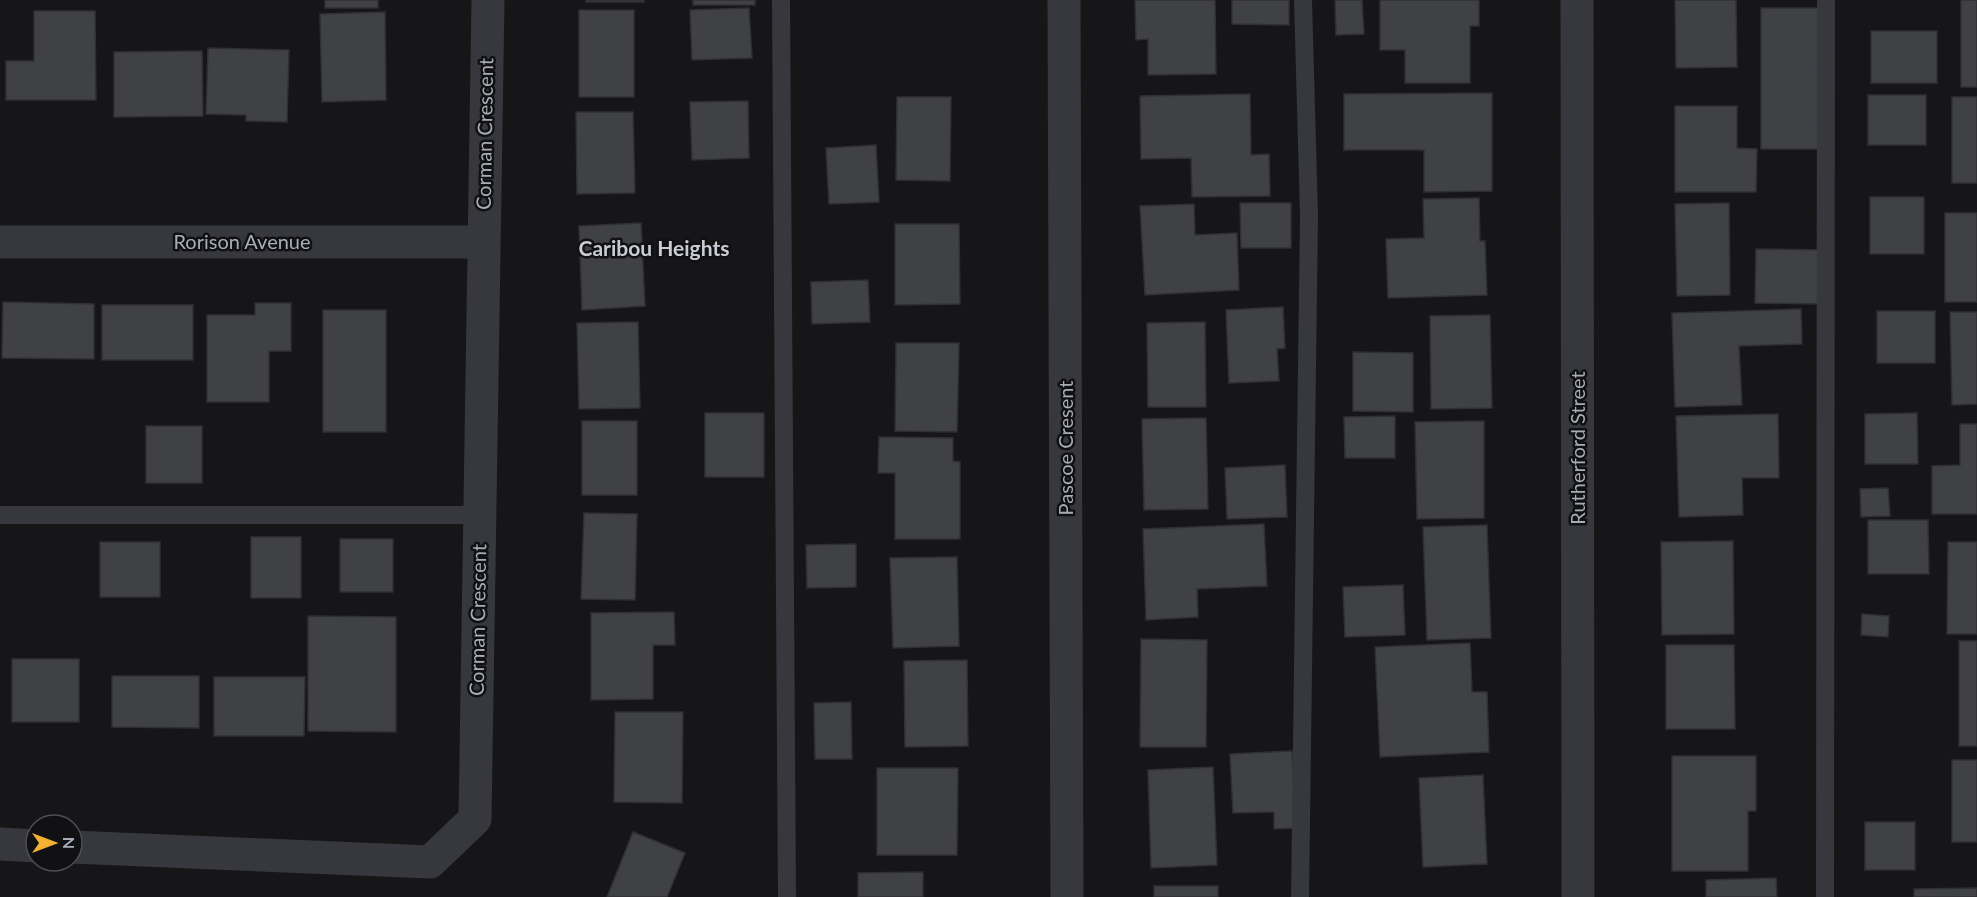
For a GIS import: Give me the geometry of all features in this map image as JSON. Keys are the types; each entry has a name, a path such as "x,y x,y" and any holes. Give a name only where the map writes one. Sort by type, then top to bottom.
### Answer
{"street":[{"name":"Corman Crescent","path":"84,848 430,862 475,819 488,0"},
{"name":"Pascoe Cresent","path":"1064,0 1067,897"},
{"name":"Rutherford Street","path":"1577,0 1578,897"},
{"name":"Rorison Avenue","path":"0,242 483,242"},
{"path":"0,844 24,845"}],"lane":[{"path":"781,0 787,897"},
{"path":"1300,897 1309,215 1303,0"},
{"path":"1825,897 1826,0"},
{"path":"0,515 480,515"}],"building":[{"path":"325,0 378,0 378,8 325,8"},
{"path":"586,0 644,0 644,2 586,2"},
{"path":"693,0 755,0 755,5 693,5"},
{"path":"1135,0 1215,0 1216,74 1148,75 1148,39 1136,40"},
{"path":"1232,0 1289,0 1289,25 1232,24"},
{"path":"1335,0 1362,0 1364,34 1336,35"},
{"path":"1380,0 1479,0 1479,26 1470,26 1470,83 1405,83 1405,50 1380,50"},
{"path":"1675,0 1736,0 1737,67 1676,68"},
{"path":"1961,0 1977,0 1977,87 1961,87"},
{"path":"749,8 752,58 692,60 690,10"},
{"path":"1761,8 1818,8 1818,149 1761,149"},
{"path":"579,10 634,10 634,97 579,97"},
{"path":"34,11 95,11 96,100 6,100 6,61 34,61"},
{"path":"385,12 386,100 322,102 320,14"},
{"path":"1871,31 1937,31 1937,83 1871,83"},
{"path":"208,48 289,50 287,122 246,121 246,115 206,114"},
{"path":"202,51 203,116 114,117 114,52"},
{"path":"1492,93 1492,191 1424,192 1424,150 1344,150 1344,94"},
{"path":"1250,94 1251,155 1269,154 1270,196 1192,197 1191,158 1141,159 1140,96"},
{"path":"1868,95 1926,95 1926,145 1868,145"},
{"path":"897,97 951,97 950,181 896,180"},
{"path":"1952,97 1977,97 1977,183 1952,183"},
{"path":"748,101 749,158 692,160 690,102"},
{"path":"1675,106 1737,106 1737,148 1757,149 1756,192 1675,192"},
{"path":"576,112 633,112 635,193 577,194"},
{"path":"876,145 879,202 829,204 826,148"},
{"path":"1870,197 1924,197 1924,254 1870,254"},
{"path":"1479,198 1480,241 1485,241 1487,295 1388,298 1386,239 1424,238 1423,199"},
{"path":"1240,203 1291,203 1291,248 1241,248"},
{"path":"1729,203 1730,295 1677,296 1675,204"},
{"path":"1194,204 1195,235 1237,233 1239,290 1145,295 1140,206"},
{"path":"1945,213 1977,213 1977,302 1945,302"},
{"path":"641,223 645,306 582,310 579,226"},
{"path":"895,224 959,224 960,304 895,305"},
{"path":"1756,249 1820,250 1819,304 1755,303"},
{"path":"868,280 870,322 812,324 811,282"},
{"path":"3,302 94,304 94,359 2,358"},
{"path":"255,303 291,303 291,351 269,351 269,402 207,402 207,315 255,315"},
{"path":"102,305 193,305 193,360 102,360"},
{"path":"1283,307 1285,348 1277,349 1279,381 1229,383 1226,310"},
{"path":"1801,309 1802,344 1739,346 1742,405 1675,407 1672,313"},
{"path":"323,310 386,310 386,432 323,432"},
{"path":"1877,311 1935,311 1935,363 1877,363"},
{"path":"1950,312 1977,312 1977,404 1952,405"},
{"path":"1490,315 1492,408 1431,409 1430,316"},
{"path":"638,322 640,408 579,409 577,323"},
{"path":"1205,322 1206,407 1148,407 1147,323"},
{"path":"896,343 959,343 957,432 895,431"},
{"path":"1353,352 1413,353 1413,412 1353,411"},
{"path":"705,413 764,413 764,477 705,477"},
{"path":"1917,413 1918,464 1865,464 1865,414"},
{"path":"1778,414 1779,478 1742,478 1743,515 1679,517 1676,416"},
{"path":"1395,416 1395,458 1345,458 1344,417"},
{"path":"1206,418 1208,509 1144,510 1142,419"},
{"path":"582,421 637,421 637,495 582,495"},
{"path":"1484,421 1484,518 1417,519 1415,422"},
{"path":"1960,424 1977,424 1977,514 1932,514 1932,466 1960,465"},
{"path":"146,426 202,426 202,483 146,483"},
{"path":"879,437 953,438 953,461 960,462 960,539 895,539 895,473 878,473"},
{"path":"1285,465 1287,517 1227,519 1225,468"},
{"path":"1888,488 1890,516 1861,517 1860,489"},
{"path":"584,513 637,514 635,600 581,599"},
{"path":"1868,520 1928,520 1929,574 1868,574"},
{"path":"1264,524 1267,586 1197,589 1198,617 1146,620 1143,529"},
{"path":"1487,525 1491,638 1427,640 1423,527"},
{"path":"251,537 301,537 301,598 251,598"},
{"path":"340,539 393,539 393,592 340,592"},
{"path":"1733,541 1734,634 1662,635 1661,542"},
{"path":"100,542 160,542 160,597 100,597"},
{"path":"1948,542 1977,542 1977,634 1947,634"},
{"path":"856,544 856,587 807,588 806,545"},
{"path":"957,557 959,646 893,648 890,558"},
{"path":"1403,585 1405,635 1345,637 1343,587"},
{"path":"674,612 675,645 653,645 653,699 591,700 591,613"},
{"path":"1862,614 1889,616 1888,637 1861,635"},
{"path":"308,616 396,617 396,732 308,731"},
{"path":"1141,639 1207,640 1206,747 1140,747"},
{"path":"1959,641 1977,641 1977,746 1959,746"},
{"path":"1470,643 1472,692 1487,692 1489,752 1380,757 1375,647"},
{"path":"1666,645 1734,645 1735,729 1666,729"},
{"path":"12,659 79,659 79,722 12,722"},
{"path":"967,660 968,746 905,747 904,661"},
{"path":"112,676 199,676 199,728 112,727"},
{"path":"214,677 305,677 304,736 214,736"},
{"path":"851,702 852,759 815,759 814,703"},
{"path":"615,712 683,712 682,803 614,802"},
{"path":"1292,751 1296,828 1274,829 1274,812 1233,813 1230,754"},
{"path":"1672,756 1756,756 1756,811 1748,811 1748,871 1672,871"},
{"path":"1952,760 1977,760 1977,842 1952,842"},
{"path":"1213,767 1217,865 1151,868 1148,770"},
{"path":"877,768 958,768 957,855 877,855"},
{"path":"1483,775 1487,864 1423,867 1419,778"},
{"path":"1865,822 1915,822 1915,870 1865,870"},
{"path":"633,832 685,853 667,897 607,897"},
{"path":"923,872 923,897 858,897 858,873"},
{"path":"1776,878 1777,897 1706,897 1706,880"},
{"path":"1154,886 1218,886 1218,897 1154,897"},
{"path":"1977,888 1977,897 1914,897 1914,889"}],"district":[{"name":"Caribou Heights","path":"654,249"}]}
